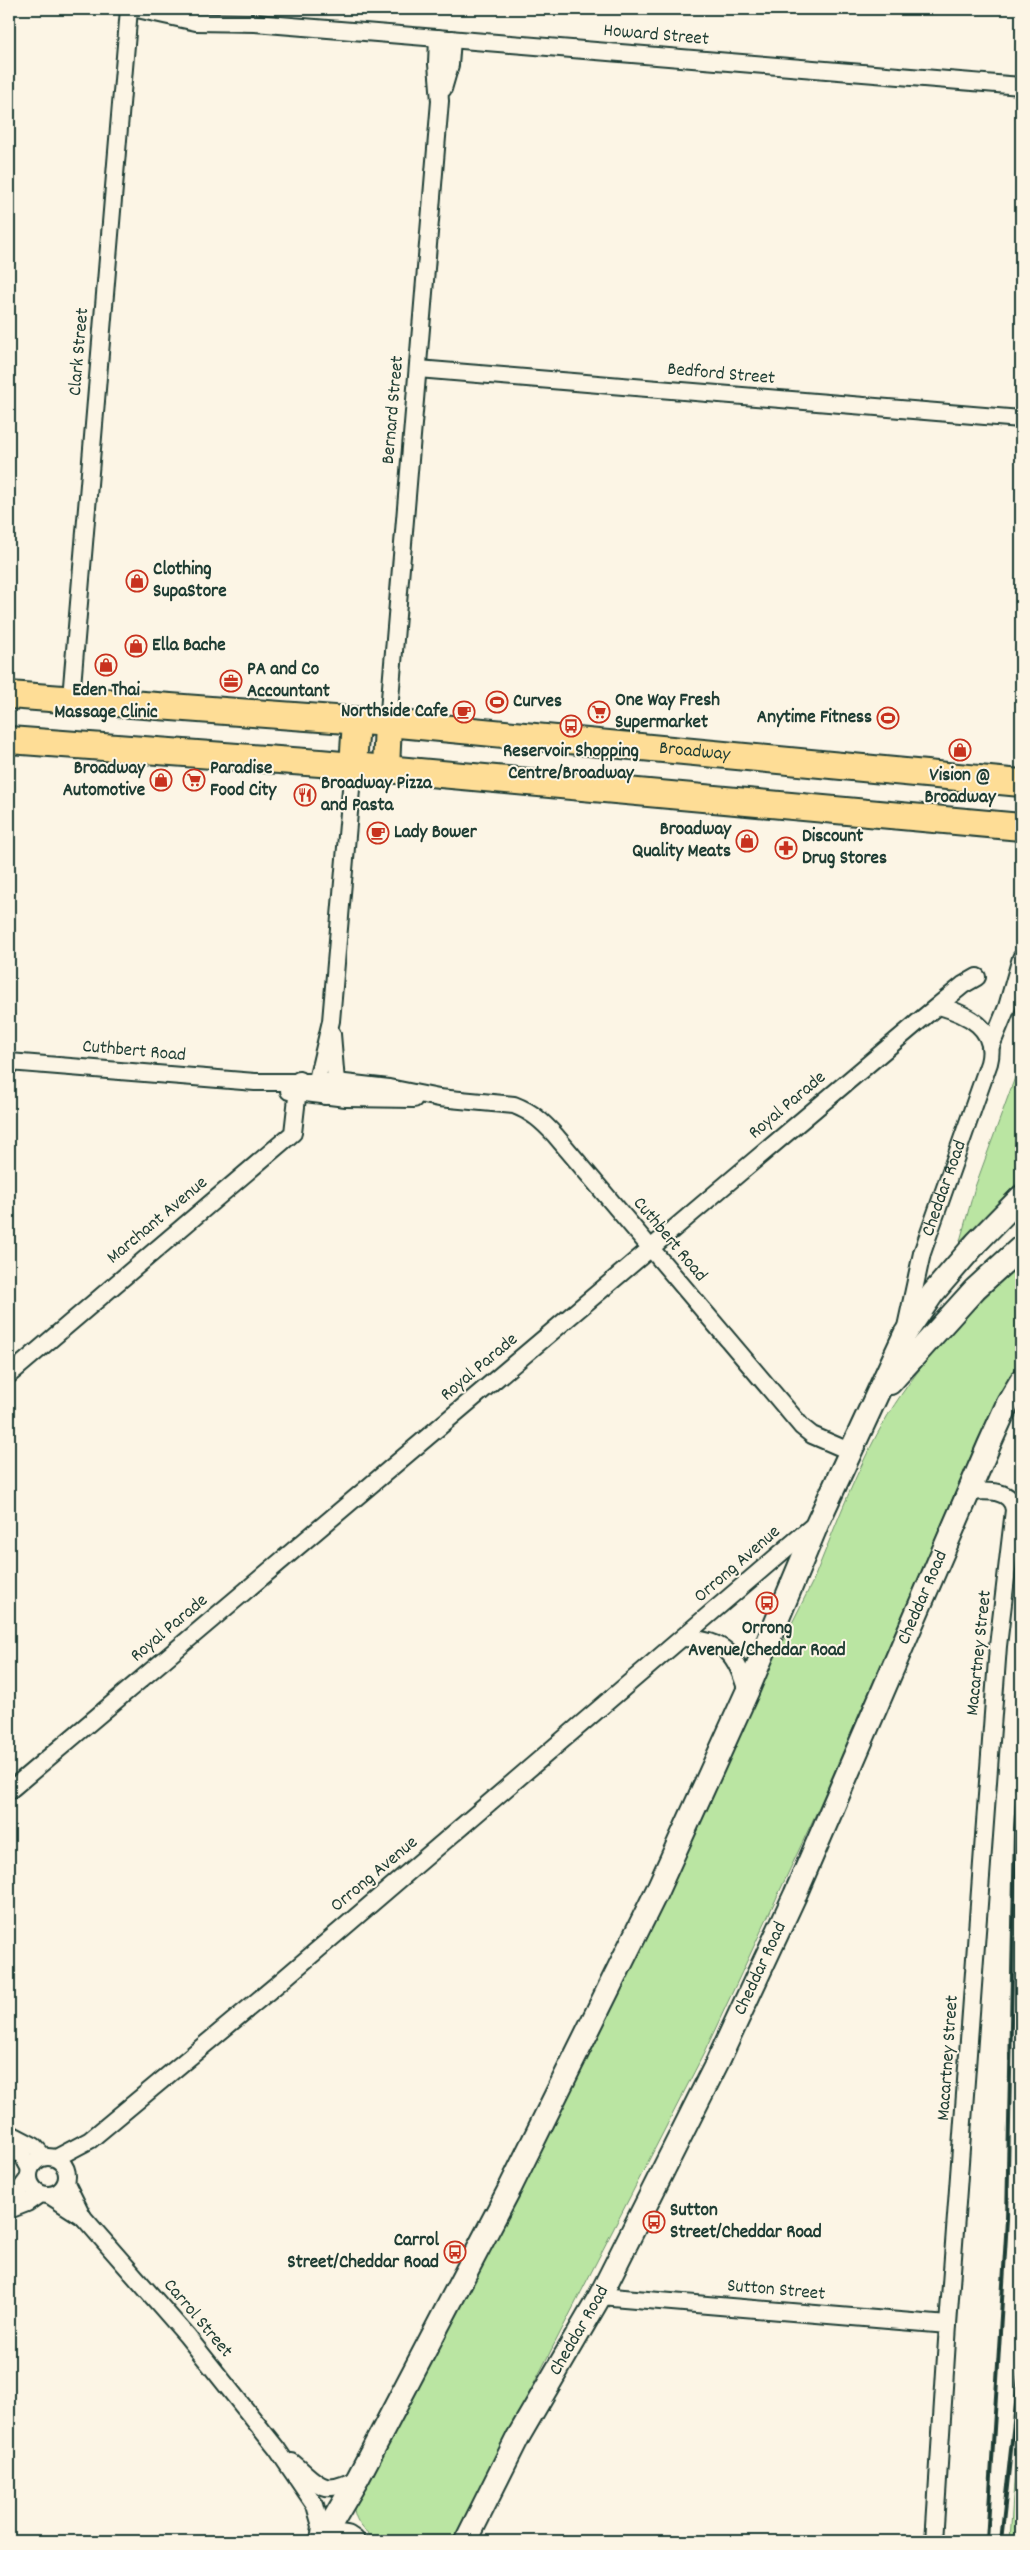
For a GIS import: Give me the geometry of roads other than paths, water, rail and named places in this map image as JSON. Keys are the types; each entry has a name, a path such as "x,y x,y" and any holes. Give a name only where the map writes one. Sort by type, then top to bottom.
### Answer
{"main road":[{"name":"Broadway","path":"9,695 71,698 388,723 1021,783"},
{"path":"353,766 356,721"},
{"path":"386,769 388,723"},
{"path":"9,740 353,766 877,812 1021,827"},
{"path":"877,812 880,770"},
{"name":"Cheddar Road","path":"320,2541 358,2478 510,2188 656,1893 747,1692 849,1451 878,1396 905,1334 933,1293 1021,1197"},
{"name":"Cheddar Road","path":"878,1396 975,1289 1021,1247"},
{"name":"Cheddar Road","path":"466,2541 518,2438 600,2296 718,2061 795,1895 1008,1403 1021,1381"},
{"path":"326,2541 334,2536 347,2537 353,2541"}],"street":[{"name":"Clark Street","path":"71,698 129,9"},
{"name":"Howard Street","path":"137,9 196,22 228,21 256,16 445,38 1021,86"},
{"name":"Howard Street","path":"188,9 228,21"},
{"name":"Bernard Street","path":"388,723 440,101 450,65 445,38"},
{"name":"Bedford Street","path":"418,369 1021,419"},
{"path":"331,1021 336,1082 325,1096 317,1080 331,1021 353,766"},
{"name":"Cheddar Road","path":"905,1334 922,1253 986,1072 991,1046 1007,1007 1021,958"},
{"name":"Royal Parade","path":"9,1791 963,985 977,977"},
{"path":"939,1006 972,1019 991,1046"},
{"name":"Cuthbert Road","path":"9,1062 255,1082 299,1087 325,1096 390,1100 439,1098"},
{"name":"Cuthbert Road","path":"299,1087 317,1080 389,1088 439,1098 514,1105 538,1117 802,1427 816,1438 849,1451"},
{"name":"Marchant Avenue","path":"9,1375 293,1133 299,1087"},
{"name":"Macartney Street","path":"934,2541 998,1646 1008,1578 1014,1515 1013,1503 1009,1498 994,1492 969,1492"},
{"name":"Orrong Avenue","path":"50,2158 90,2140 684,1638 818,1522"},
{"name":"Macartney Street","path":"1008,1578 1021,1534"},
{"path":"684,1638 714,1642 726,1649 735,1659 747,1692"},
{"path":"9,2210 45,2194 59,2192 66,2178 65,2167 34,2146 10,2133"},
{"path":"10,2133 29,2174 30,2185 45,2194"},
{"name":"Orrong Avenue","path":"66,2178 90,2140"},
{"path":"9,2205 38,2159 50,2158"},
{"name":"Carrol Street","path":"66,2178 82,2218"},
{"name":"Carrol Street","path":"45,2194 82,2218 187,2336 277,2449 315,2505 322,2526 320,2541"},
{"name":"Sutton Street","path":"600,2296 948,2326"},
{"name":"Carrol Street","path":"277,2449 325,2488 338,2488 358,2478"}],"railway":[{"path":"987,2541 1007,2220 1015,1828 1021,1740"},
{"path":"1001,2541 1021,2358"}],"place":[{"name":"Clothing SupaStore","path":"137,581"},
{"name":"Ella Bache","path":"136,646"},
{"name":"Eden Thai Massage Clinic","path":"106,665"},
{"name":"PA and Co Accountant","path":"231,681"},
{"name":"Curves","path":"497,702"},
{"name":"Northside Cafe","path":"464,712"},
{"name":"One Way Fresh Supermarket","path":"599,712"},
{"name":"Anytime Fitness","path":"888,718"},
{"name":"Reservoir Shopping Centre/Broadway","path":"571,726"},
{"name":"Vision @ Broadway","path":"960,750"},
{"name":"Broadway Automotive","path":"161,780"},
{"name":"Paradise Food City","path":"194,780"},
{"name":"Broadway Pizza and Pasta","path":"305,795"},
{"name":"Lady Bower","path":"378,833"},
{"name":"Broadway Quality Meats","path":"747,841"},
{"name":"Discount Drug Stores","path":"786,848"},
{"name":"Orrong Avenue/Cheddar Road","path":"767,1603"},
{"name":"Sutton Street/Cheddar Road","path":"654,2222"},
{"name":"Carrol Street/Cheddar Road","path":"455,2252"}]}
